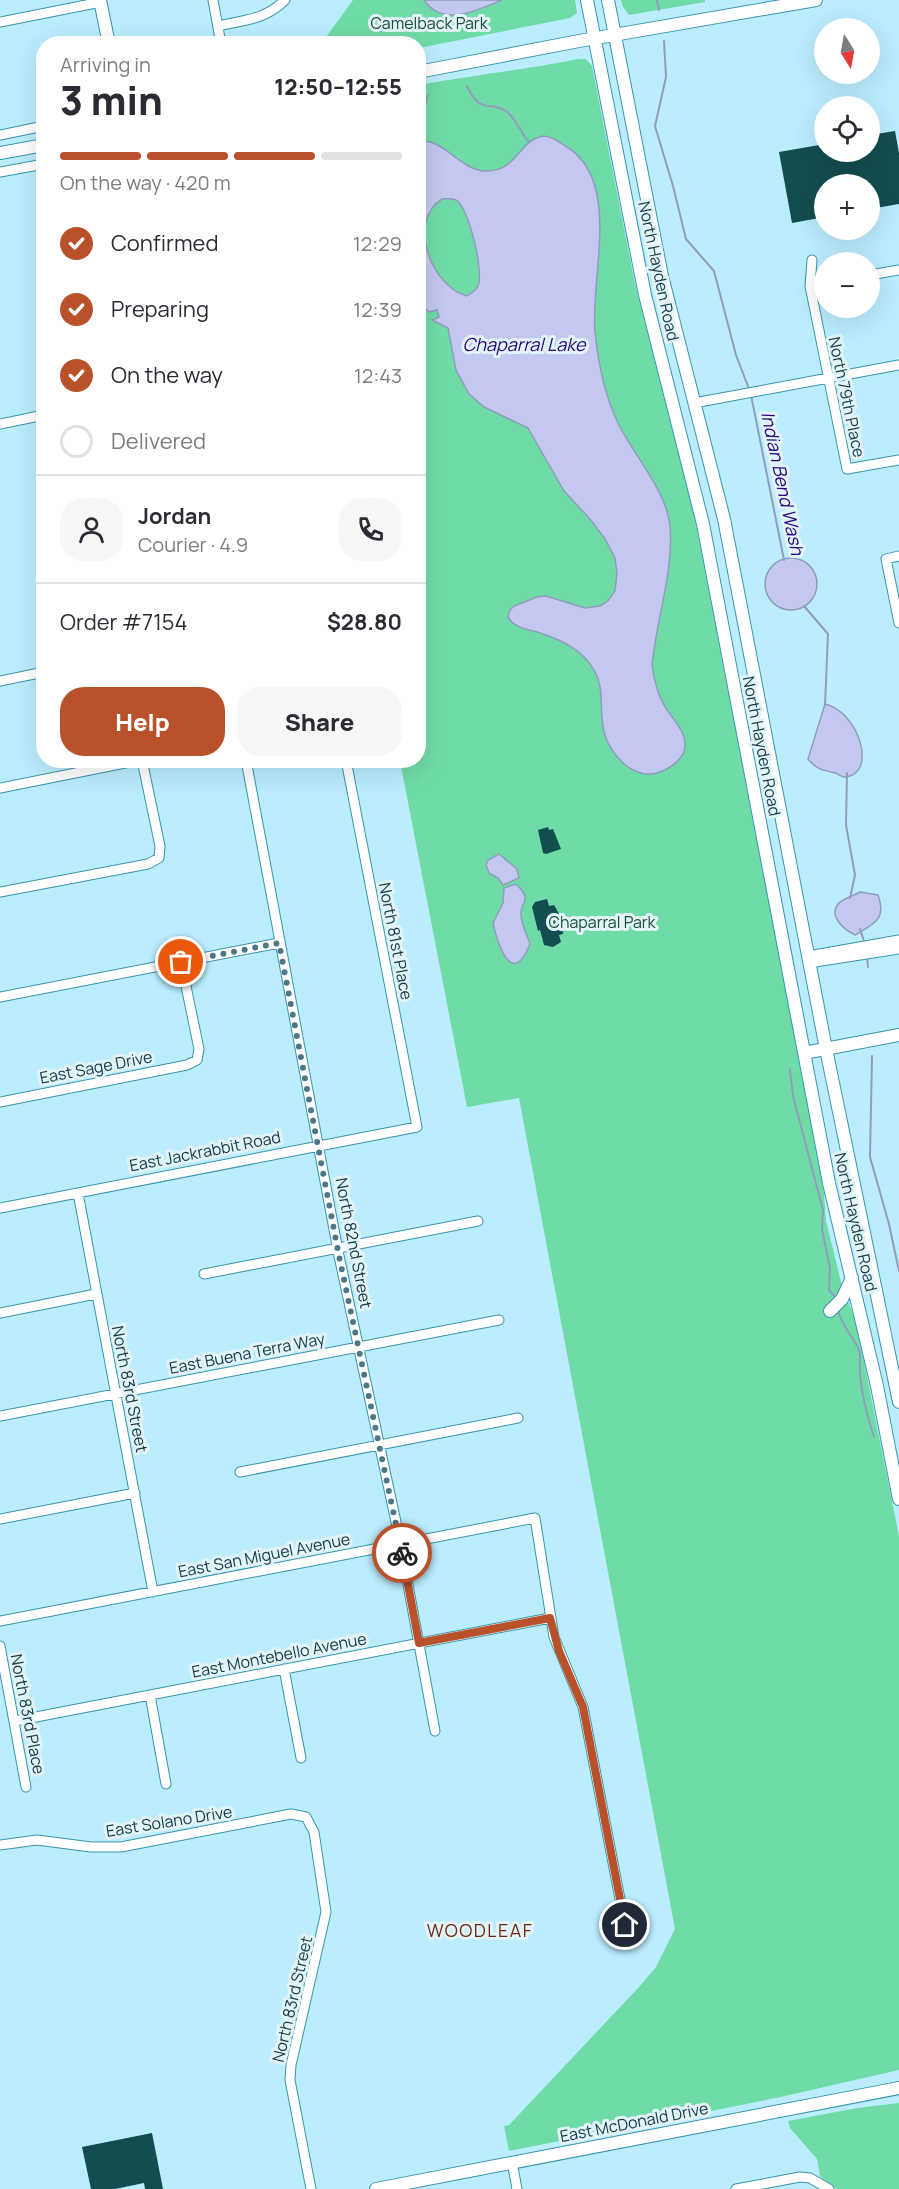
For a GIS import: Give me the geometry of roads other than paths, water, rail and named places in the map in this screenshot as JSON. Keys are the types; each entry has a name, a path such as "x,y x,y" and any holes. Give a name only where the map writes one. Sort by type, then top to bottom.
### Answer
{"main road":[{"name":"North Hayden Road","path":"587,0 645,295 705,535 829,1183 877,1386 899,1499"},
{"name":"North Hayden Road","path":"608,0 662,276 729,542 826,1049 899,1402"},
{"path":"426,70 816,0"},
{"path":"100,1 107,36"},
{"path":"0,153 36,146"},
{"path":"804,1053 899,1035"},
{"path":"830,1311 842,1299 852,1278"},
{"name":"East McDonald Drive","path":"376,2189 899,2088"}],"street":[{"path":"213,0 220,36"},
{"path":"218,26 270,14 285,0"},
{"path":"0,22 100,1"},
{"path":"0,135 36,128"},
{"path":"0,172 36,165"},
{"name":"North 79th Place","path":"812,260 810,286 847,469 899,460"},
{"path":"880,273 899,270"},
{"path":"810,286 814,285"},
{"path":"694,403 899,365"},
{"path":"0,424 36,417"},
{"path":"899,556 886,559 899,623"},
{"path":"0,681 36,674"},
{"path":"0,788 101,768"},
{"path":"0,892 148,864 159,858 160,846 143,768"},
{"name":"North 82nd Street","path":"247,768 318,1146 400,1544 435,1731"},
{"name":"North 81st Place","path":"348,768 417,1127"},
{"path":"809,960 899,940"},
{"path":"0,997 279,943"},
{"path":"809,960 899,949"},
{"name":"East Sage Drive","path":"0,1102 187,1065 197,1060 199,1049 181,962"},
{"name":"East Jackrabbit Road","path":"0,1208 417,1127"},
{"name":"North 83rd Street","path":"78,1193 153,1592"},
{"path":"204,1274 478,1221"},
{"path":"0,1313 96,1294"},
{"name":"East Buena Terra Way","path":"0,1416 499,1320"},
{"path":"240,1472 518,1418"},
{"path":"0,1519 135,1493"},
{"name":"East San Miguel Avenue","path":"0,1621 535,1518 550,1618"},
{"path":"550,1618 559,1651 583,1707 625,1925"},
{"name":"East Montebello Avenue","path":"15,1721 550,1618"},
{"name":"North 83rd Place","path":"0,1646 26,1787"},
{"path":"284,1669 301,1758"},
{"path":"150,1695 166,1784"},
{"name":"East Solano Drive","path":"0,1845 37,1840 91,1847 121,1847 291,1814 306,1817"},
{"name":"North 83rd Street","path":"306,1817 314,1832 326,1912 291,2065 290,2080 311,2189"},
{"path":"512,2162 517,2189"},
{"path":"736,2189 769,2186 810,2178 829,2189"}],"water":[{"path":"424,0 502,0 471,12 450,15 432,8"},
{"name":"Chaparral Lake","path":"543,136 567,147 584,162 594,183 599,206 600,232 595,332 603,379 619,425 656,487 668,513 671,544 652,666 659,696 680,729 685,745 678,761 661,772 643,774 632,770 613,751 603,726 601,690 598,679 582,655 547,635 518,626 508,617 514,606 537,597 546,596 585,608 600,606 608,601 615,591 617,573 615,558 605,539 590,519 564,491 528,428 484,407 469,394 456,370 448,328 432,320 439,317 437,310 429,312 426,309 426,242 434,267 454,290 467,296 473,292 478,286 479,268 466,214 456,200 442,199 431,209 426,223 426,141 443,148 467,165 485,171 504,167 528,144"},
{"path":"786,558 796,558 810,565 817,584 810,603 796,610 786,610 776,606 769,599 765,589 765,579 769,569 776,562"},
{"path":"825,704 837,709 848,719 855,730 862,756 860,766 854,774 843,777 820,769 808,759"},
{"path":"499,854 517,869 519,878 503,885 498,878 489,873 486,865 488,860"},
{"path":"516,884 525,898 521,918 530,944 523,957 517,963 512,963 502,951 493,923 503,903 504,888"},
{"path":"860,892 878,895 881,910 873,924 855,935 839,923 835,909 842,901"}],"waterway":[{"name":"Indian Bend Wash","path":"657,0 659,10"},
{"name":"Indian Bend Wash","path":"664,41 666,77 655,126 686,239 714,271 736,355 749,389"},
{"path":"467,86 481,104 506,111 529,142"},
{"path":"426,101 428,95"},
{"name":"Indian Bend Wash","path":"751,395 784,560"},
{"name":"Indian Bend Wash","path":"804,606 828,634 825,705"},
{"name":"Indian Bend Wash","path":"847,773 846,825 855,875 850,898"},
{"name":"Indian Bend Wash","path":"860,929 865,944"},
{"name":"Indian Bend Wash","path":"867,958 868,967"},
{"name":"Indian Bend Wash","path":"872,1056 870,1157 889,1224 899,1271"},
{"path":"790,1069 793,1096 823,1210 822,1229 830,1268 829,1290 836,1298"},
{"path":"838,1310 859,1350 862,1390 874,1437"}],"district":[{"name":"WOODLEAF","path":"480,1930"}],"park label":[{"name":"Camelback Park","path":"429,23"},
{"name":"Chaparral Park","path":"602,922"}]}
